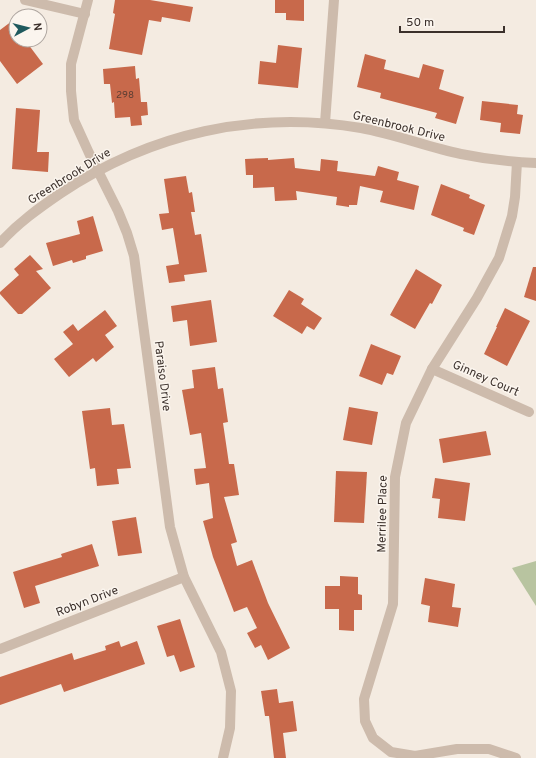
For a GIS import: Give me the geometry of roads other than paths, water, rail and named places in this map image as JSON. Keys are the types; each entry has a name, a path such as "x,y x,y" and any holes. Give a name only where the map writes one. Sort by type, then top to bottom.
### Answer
{"street":[{"path":"25,0 85,14"},
{"name":"Paraiso Drive","path":"88,0 71,64 71,91 74,120 128,233 134,256 170,527 184,577 221,652 231,691 230,728 223,758"},
{"path":"325,123 334,0"},
{"name":"Greenbrook Drive","path":"0,243 12,230 35,211 98,170 117,160 161,142 205,131 248,124 297,122 325,123 362,128 461,154 517,162 536,163"},
{"name":"Merrilee Place","path":"516,758 490,749 458,749 415,756 391,752 373,738 365,721 364,698 393,604 395,477 406,423 432,369 477,298 499,258 512,216 515,197 517,162"},
{"name":"Ginney Court","path":"432,369 529,412"},
{"name":"Robyn Drive","path":"0,649 184,577"}]}
